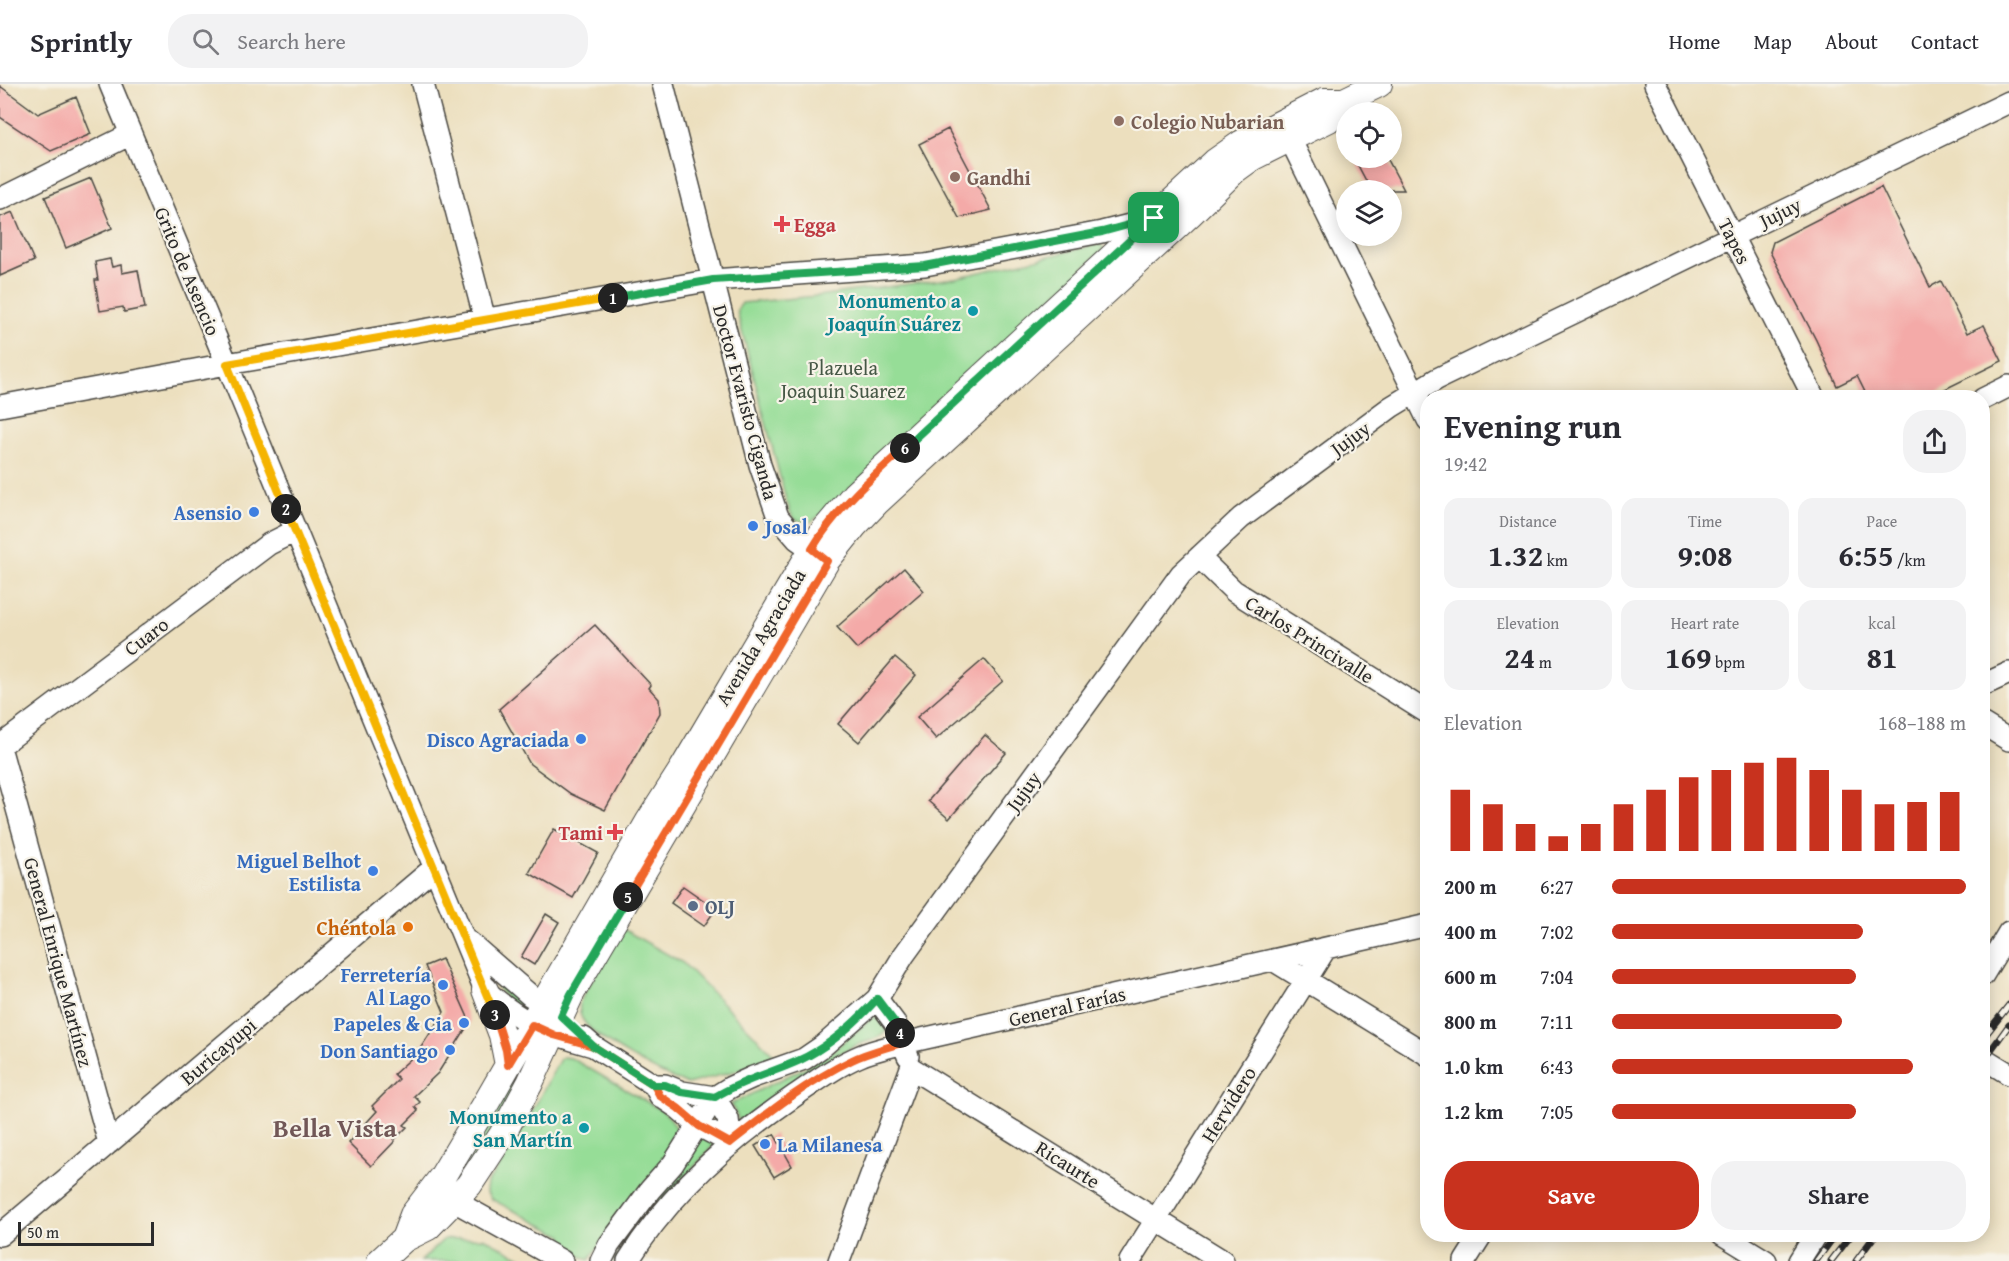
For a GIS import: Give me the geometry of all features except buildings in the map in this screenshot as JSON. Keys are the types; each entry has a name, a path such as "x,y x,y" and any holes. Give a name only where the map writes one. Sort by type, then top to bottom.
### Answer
{"main road":[{"name":"Avenida Agraciada","path":"819,555 855,525 1235,170 1253,158 1329,119 1344,101 1379,84"},
{"name":"Avenida Agraciada","path":"380,1261 404,1239 428,1227 454,1201 469,1185 502,1135 548,1020 649,821 819,555 833,518 855,494 1215,162 1242,143 1324,101 1344,101"},
{"path":"485,990 502,1035 508,1065"},
{"name":"Avenida Agraciada","path":"404,1239 413,1215 442,1177 508,1065 548,1020"}],"street":[{"name":"Grito de Asencio","path":"110,84 485,990"},
{"path":"423,84 485,320"},
{"name":"Doctor Evaristo Ciganda","path":"663,84 760,465 778,518 788,531 819,555"},
{"name":"Tapes","path":"1655,84 1810,390"},
{"name":"Jujuy","path":"715,1097 753,1077 804,1059 842,1031 877,999 904,955 1176,580 1241,518 1391,407 1437,379 2009,102"},
{"path":"0,199 131,134"},
{"path":"1290,139 1420,403"},
{"path":"0,406 227,364 713,280 925,266 1102,232 1154,218"},
{"path":"1990,396 2009,386"},
{"name":"Cuaro","path":"0,746 269,544 295,531"},
{"name":"Carlos Princivalle","path":"1199,557 1234,591 1420,708"},
{"path":"1990,682 2009,672"},
{"path":"1990,728 2009,740"},
{"name":"General Enrique Martínez","path":"0,746 109,1143"},
{"name":"Buricayupi","path":"0,1234 435,867"},
{"name":"General Farías","path":"628,1261 657,1221 730,1143 761,1119 850,1060 904,1042 1420,927"},
{"path":"1990,963 2009,932"},
{"path":"465,939 517,984 548,1020"},
{"name":"Hervidero","path":"1130,1261 1326,948"},
{"path":"1273,960 1420,1050"},
{"path":"485,990 498,1002 548,1020 593,1046 654,1085 660,1096 699,1126 730,1143"},
{"path":"839,1261 912,1068 895,1023 877,999"},
{"path":"1990,1062 2009,1074"},
{"name":"Ricaurte","path":"912,1068 1223,1261"},
{"path":"654,1085 665,1085 682,1092 715,1097"},
{"path":"601,1261 609,1245 650,1190 674,1164 715,1097"},
{"path":"715,1097 728,1119 730,1143"},
{"path":"454,1201 562,1261"},
{"path":"1465,1261 1477,1242"},
{"path":"1735,1242 1766,1261"},
{"path":"1799,1261 1811,1242"}],"green space":[{"name":"Plazuela Joaquin Suarez","path":"1100,244 1104,249 825,512 810,522 796,520 791,514 785,496 738,316 737,310 742,303 955,278"},
{"path":"621,928 683,963 778,1059 688,1084 631,1057 590,1028 581,1016 580,1002"},
{"path":"487,969 527,1005 527,1008 523,1009 508,1001 485,970"},
{"path":"873,1017 877,1017 884,1024 886,1031 883,1034 838,1055 796,1082 743,1122 739,1120 731,1104 804,1068 835,1049"},
{"path":"535,1040 539,1042 486,1142 460,1176 446,1187"},
{"path":"563,1057 571,1058 661,1110 672,1120 676,1133 675,1143 589,1260 564,1249 563,1236 491,1199 486,1191 487,1183 525,1125"},
{"path":"700,1137 712,1143 713,1146 638,1229 617,1261 613,1261 645,1213"},
{"path":"484,1238 528,1261 421,1261 444,1239"}],"railway":[{"path":"1990,1029 2009,1005"},
{"path":"1990,1051 2009,1025"},
{"path":"1816,1261 1830,1242"},
{"path":"1831,1261 1846,1242"},
{"path":"1856,1261 1870,1242"}],"place":[{"name":"Colegio Nubarian","path":"1119,121"},
{"name":"Gandhi","path":"955,177"},
{"name":"Egga","path":"782,224"},
{"name":"Monumento a Joaquín Suárez","path":"973,311"},
{"name":"Asensio","path":"254,512"},
{"name":"Josal","path":"753,526"},
{"name":"Disco Agraciada","path":"581,739"},
{"name":"Tami","path":"615,832"},
{"name":"Miguel Belhot Estilista","path":"373,871"},
{"name":"OLJ","path":"693,906"},
{"name":"Chéntola","path":"408,927"},
{"name":"Ferretería Al Lago","path":"443,985"},
{"name":"Papeles & Cia","path":"464,1023"},
{"name":"Don Santiago","path":"450,1050"},
{"name":"Monumento a San Martín","path":"584,1128"},
{"name":"La Milanesa","path":"765,1144"}],"district":[{"name":"Bella Vista","path":"335,1127"}],"route":[{"path":"1154,218 855,494 833,518 812,549 827,561 571,994 561,1016 593,1046 654,1085 665,1085 682,1092 715,1097 753,1077 804,1059 842,1031 877,999 895,1023 904,1042 850,1060 761,1119 730,1143 699,1126 660,1096 654,1085 593,1046 554,1035 532,1025 508,1065 502,1035 465,939 227,364 713,280 925,266 1102,232 1154,218"}]}
